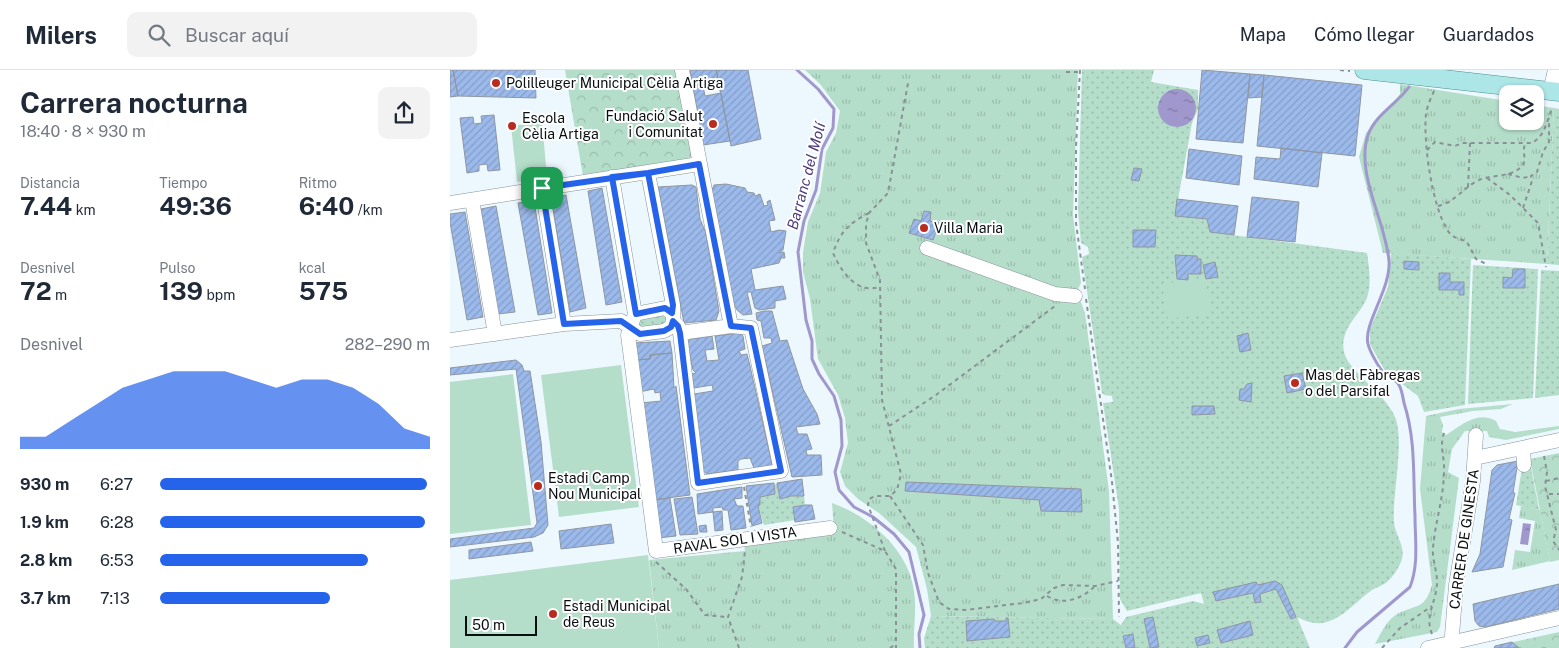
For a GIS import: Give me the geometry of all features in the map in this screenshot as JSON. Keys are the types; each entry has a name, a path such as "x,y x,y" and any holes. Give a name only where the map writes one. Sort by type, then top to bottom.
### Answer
{"main road":[{"path":"1364,70 1555,87"},
{"path":"1442,70 1482,72 1555,87"}],"street":[{"path":"682,70 731,326"},
{"path":"450,203 699,164"},
{"path":"648,173 673,305 675,322 698,483 781,471 751,328 675,322"},
{"path":"612,177 636,314 632,320 632,328"},
{"path":"542,188 564,324"},
{"path":"472,200 495,334"},
{"path":"927,248 1022,283 1072,296"},
{"path":"636,314 665,308 675,322"},
{"path":"450,340 564,324 621,321 640,334 664,331 675,322"},
{"name":"RAVAL SOL I VISTA","path":"632,328 628,335 656,551 830,528"},
{"name":"CARRER DE GINESTA","path":"1451,646 1456,585 1475,458 1476,434"},
{"path":"1475,458 1559,440"},
{"path":"1523,448 1524,465"},
{"path":"1428,648 1451,646 1559,618"}],"path":[{"path":"1066,72 1080,71 1076,147 1076,223 1112,482 1118,543 1118,617"},
{"path":"879,287 872,289 851,282 838,264 833,252 839,235 858,218 869,213 888,193 908,83"},
{"path":"1427,150 1435,142 1455,146 1462,143 1501,142 1525,144 1539,139 1549,115 1555,87"},
{"path":"1434,89 1426,113 1427,150 1438,206 1448,232 1455,238 1467,242 1476,259 1486,264"},
{"path":"1507,173 1512,177 1523,178 1537,172 1543,152 1551,136 1549,115"},
{"path":"1468,187 1470,143"},
{"path":"1438,206 1449,204 1458,193 1487,178 1507,173 1523,166 1525,144"},
{"path":"1523,208 1532,182 1531,176"},
{"path":"1487,178 1495,182 1538,223 1546,267"},
{"path":"869,213 866,243 880,280 882,400 901,474 897,490 890,496 875,496 869,499 868,505 886,551 896,569 896,648"},
{"path":"889,426 936,395 1072,296"},
{"path":"1432,634 1429,626 1429,615 1437,579 1432,549 1444,477 1441,453 1444,434"},
{"path":"1544,456 1547,472 1546,481 1556,530 1553,541 1559,550"},
{"path":"743,477 752,532"},
{"path":"1546,481 1559,478"},
{"path":"1549,494 1559,494"},
{"path":"890,496 923,545 928,574 939,602 949,609 965,610 1023,603 1047,596 1054,588 1063,585 1095,586 1118,581"},
{"path":"1553,513 1559,514"},
{"path":"830,528 886,551"},
{"path":"739,648 728,616 742,577 745,551"},
{"path":"655,560 659,566 686,590 705,614 728,616"},
{"path":"1047,596 1058,601 1078,598 1095,586"},
{"path":"1382,648 1400,628 1432,606"},
{"path":"890,648 896,644"}],"green space":[{"path":"565,70 682,70 699,164 584,182"},
{"path":"805,70 1078,70 1073,215 1081,283 1075,296 1081,302 1085,313 1109,491 1113,619 931,616 927,589 916,547 879,513 858,499 845,486 840,472 848,443 845,418 838,395 818,359 810,299 803,272 803,252 808,222 820,193 826,152 836,133 840,111 820,84"},
{"path":"1082,70 1154,70 1151,82 1198,90 1198,109 1192,123 1175,216 1207,219 1210,232 1367,253 1370,279 1369,292 1364,304 1346,332 1343,345 1344,352 1352,367 1384,400 1395,417 1398,427 1399,453 1394,522 1403,551 1399,567 1385,584 1372,590 1336,618 1319,623 1309,622 1297,617 1310,648 925,648 924,638 931,616 1113,619 1121,625 1126,617 1193,601 1204,604 1201,593 1127,611 1120,599 1119,509 1103,403 1113,402 1112,396 1102,393 1082,257 1089,254 1088,247 1081,243 1078,210"},
{"path":"1400,84 1499,100 1499,130 1544,130 1544,106 1554,108 1547,264 1383,253 1359,157 1366,133 1400,94"},
{"path":"1554,108 1559,109 1559,265 1547,264"},
{"path":"542,122 547,177 517,182 511,126"},
{"path":"1391,253 1471,259 1465,405 1424,412 1418,396 1385,371 1370,344 1370,329 1388,287"},
{"path":"1473,265 1538,269 1533,398 1468,404"},
{"path":"1541,270 1559,271 1559,395 1535,398"},
{"path":"1205,278 1212,313 1168,319 1162,284"},
{"path":"662,314 667,319 663,325 644,328 639,325 640,318"},
{"path":"621,365 639,507 559,517 541,375"},
{"path":"513,374 531,525 450,534 450,382"},
{"path":"1513,404 1501,409 1473,411 1440,417 1443,425 1442,432 1446,435 1470,420 1483,417 1496,421 1500,429 1515,432 1559,426 1559,429 1506,440 1489,437 1487,431 1465,431 1452,449 1448,472 1459,478 1440,627 1437,632 1375,644 1391,619 1399,613 1420,605 1427,598 1432,585 1420,489 1426,416 1459,409"},
{"path":"1559,453 1559,560 1550,562 1530,459"},
{"path":"1531,467 1539,510 1516,505 1522,468"},
{"path":"777,484 780,499 791,496 804,496 805,505 793,507 795,520 764,525 758,506 760,505 760,497 775,494 774,485"},
{"path":"832,503 860,516 873,526 896,549 904,562 911,576 915,598 914,648 659,648 649,560 745,551 744,544 834,531"},
{"path":"1521,506 1540,510 1550,561 1512,570 1515,550 1530,552 1535,521 1519,518"},
{"name":"Estadi Municipal de Reus","path":"648,555 659,648 450,648 450,580"},
{"path":"1559,632 1559,648 1494,648 1495,646"}],"water":[{"path":"1177,89 1190,95 1196,108 1190,121 1177,127 1164,121 1158,108 1164,95"},
{"path":"1523,523 1531,524 1528,545 1520,544"}],"building":[{"path":"450,70 453,70 458,96 450,97"},
{"name":"Polilleuger Municipal Cèlia Artiga","path":"453,70 535,70 536,98 458,96"},
{"name":"Fundació Salut i Comunitat","path":"690,70 716,70 718,77 702,81 705,96 721,93 730,141 703,145"},
{"path":"716,70 748,70 761,139 731,146"},
{"path":"1202,70 1250,74 1243,143 1196,139"},
{"path":"1250,74 1264,75 1262,97 1248,98"},
{"path":"1264,75 1362,85 1355,156 1257,146"},
{"path":"494,115 500,170 488,171 487,164 479,165 479,171 467,173 460,118 473,117 474,124 482,123 481,116"},
{"path":"1281,148 1322,153 1318,187 1254,179 1256,157 1280,159"},
{"path":"1189,149 1242,156 1239,185 1186,178"},
{"path":"1134,168 1142,169 1139,181 1131,180"},
{"path":"726,184 745,188 747,192 754,193 755,196 760,194 764,206 768,205 767,202 770,200 775,220 769,221 771,232 786,231 783,250 779,253 784,252 785,258 781,258 779,263 751,269 755,290 783,286 786,299 775,301 775,308 759,310 755,308 751,292 747,292 752,314 743,315 737,310 733,302 712,190 714,185"},
{"path":"692,185 696,187 700,219 706,233 719,311 716,320 684,323 658,187"},
{"path":"602,188 622,302 606,305 588,191"},
{"path":"566,195 586,308 570,312 551,197"},
{"path":"1252,197 1299,202 1295,242 1247,237"},
{"path":"1177,199 1238,206 1234,235 1210,232 1207,219 1175,216"},
{"path":"534,201 552,313 538,315 518,203"},
{"path":"496,206 515,312 498,314 481,209"},
{"name":"Villa Maria","path":"924,211 931,212 930,221 939,223 933,240 909,233 914,219 921,221"},
{"path":"465,212 483,317 467,320 450,222 450,214"},
{"path":"1133,230 1156,230 1155,247 1133,247"},
{"path":"1175,255 1197,256 1197,259 1201,259 1201,274 1188,274 1188,280 1177,279"},
{"path":"1404,261 1419,262 1419,270 1404,269"},
{"path":"1215,262 1218,277 1206,279 1203,265"},
{"path":"1513,269 1525,269 1525,288 1503,288 1503,277 1512,278"},
{"path":"1439,273 1450,273 1450,282 1464,282 1464,295 1459,295 1459,290 1439,290"},
{"path":"772,311 780,341 787,340 803,389 817,414 820,424 796,427 798,434 807,434 812,449 806,450 807,455 821,455 822,475 792,477 762,346 772,343 771,338 764,338 761,321 757,320 756,313"},
{"path":"740,333 743,336 745,349 739,351 741,355 747,354 772,464 768,467 754,468 750,458 741,459 738,461 738,470 707,474 702,470 694,394 713,391 713,389 712,385 694,388 692,374 696,373 693,370 687,342 691,339 712,336 714,349 705,350 707,361 719,360 715,336"},
{"path":"1248,333 1251,350 1240,352 1237,336"},
{"path":"670,341 672,353 650,355 650,359 637,360 634,343"},
{"path":"672,353 674,388 676,386 690,495 653,500 641,403 661,401 660,392 655,393 654,389 639,392 637,360 650,359 650,355"},
{"name":"Estadi Camp Nou Municipal","path":"516,360 522,365 524,371 530,371 541,442 548,525 543,533 534,537 450,547 450,539 534,528 537,523 516,369 450,375 450,368"},
{"name":"Mas del Fàbregas o del Parsifal","path":"1302,373 1306,389 1287,393 1284,376"},
{"path":"1252,383 1251,402 1239,400 1240,389 1244,389 1247,384"},
{"path":"1192,406 1214,406 1215,414 1192,415"},
{"path":"1518,461 1513,493 1515,493 1509,519 1512,520 1503,567 1472,572 1480,554 1492,470 1497,465"},
{"path":"802,479 804,496 791,496 780,499 777,483"},
{"path":"906,482 1081,489 1082,512 1041,511 1039,500 905,491"},
{"path":"774,483 775,494 760,497 760,505 758,506 762,523 752,526 746,486"},
{"path":"742,487 742,498 734,499 737,506 743,506 746,528 731,530 728,510 723,510 722,507 713,508 713,512 698,514 697,494"},
{"path":"692,497 698,534 680,535 674,499"},
{"path":"670,498 676,536 658,538 653,500"},
{"path":"812,505 815,519 795,522 793,507"},
{"path":"722,511 723,530 715,531 713,512"},
{"path":"611,524 614,543 561,549 559,531"},
{"path":"706,525 707,532 700,532 699,526"},
{"path":"531,542 533,551 469,559 469,550"},
{"path":"1275,581 1282,585 1296,617 1291,619 1276,589 1260,594 1261,602 1255,603 1253,593 1216,601 1213,592 1256,582 1258,585"},
{"path":"1559,584 1559,609 1485,627 1479,626 1475,621 1473,604"},
{"path":"1153,617 1159,647 1150,648 1144,619"},
{"path":"1006,618 1008,618 1010,637 967,641 966,621 994,619 995,621 1006,621"},
{"path":"1250,621 1253,635 1221,643 1217,630"},
{"path":"1133,634 1135,648 1126,648 1123,636"},
{"path":"1208,635 1210,643 1197,646 1195,638"},
{"path":"1512,642 1519,648 1494,648 1495,646"}],"waterway":[{"name":"Barranc del Molí","path":"797,70 818,89 834,109 833,128 822,149 816,190 804,221 798,252 806,320 812,341 812,359 819,374 834,396 841,420 842,446 835,472 839,490 854,507 873,517 894,534 909,552 924,615 919,634 920,648"},
{"path":"1345,648 1357,632 1410,587 1415,570 1413,459 1408,417 1399,385 1382,371 1368,344 1369,327 1386,283 1389,261 1387,246 1372,198 1365,165 1368,135 1381,115 1409,87"}],"place":[{"name":"Polilleuger Municipal Cèlia Artiga","path":"496,83"},
{"name":"Fundació Salut i Comunitat","path":"713,124"},
{"name":"Escola Cèlia Artiga","path":"512,126"},
{"name":"Villa Maria","path":"924,228"},
{"name":"Mas del Fàbregas o del Parsifal","path":"1295,383"},
{"name":"Estadi Camp Nou Municipal","path":"538,486"},
{"name":"Estadi Municipal de Reus","path":"553,614"}],"route":[{"path":"542,188 564,324 621,321 640,334 664,331 671,327 673,321 678,326 698,483 781,471 751,328 731,326 699,164 612,177 636,314 642,311 665,308 672,313 673,305 648,173 612,177 542,188"}]}
